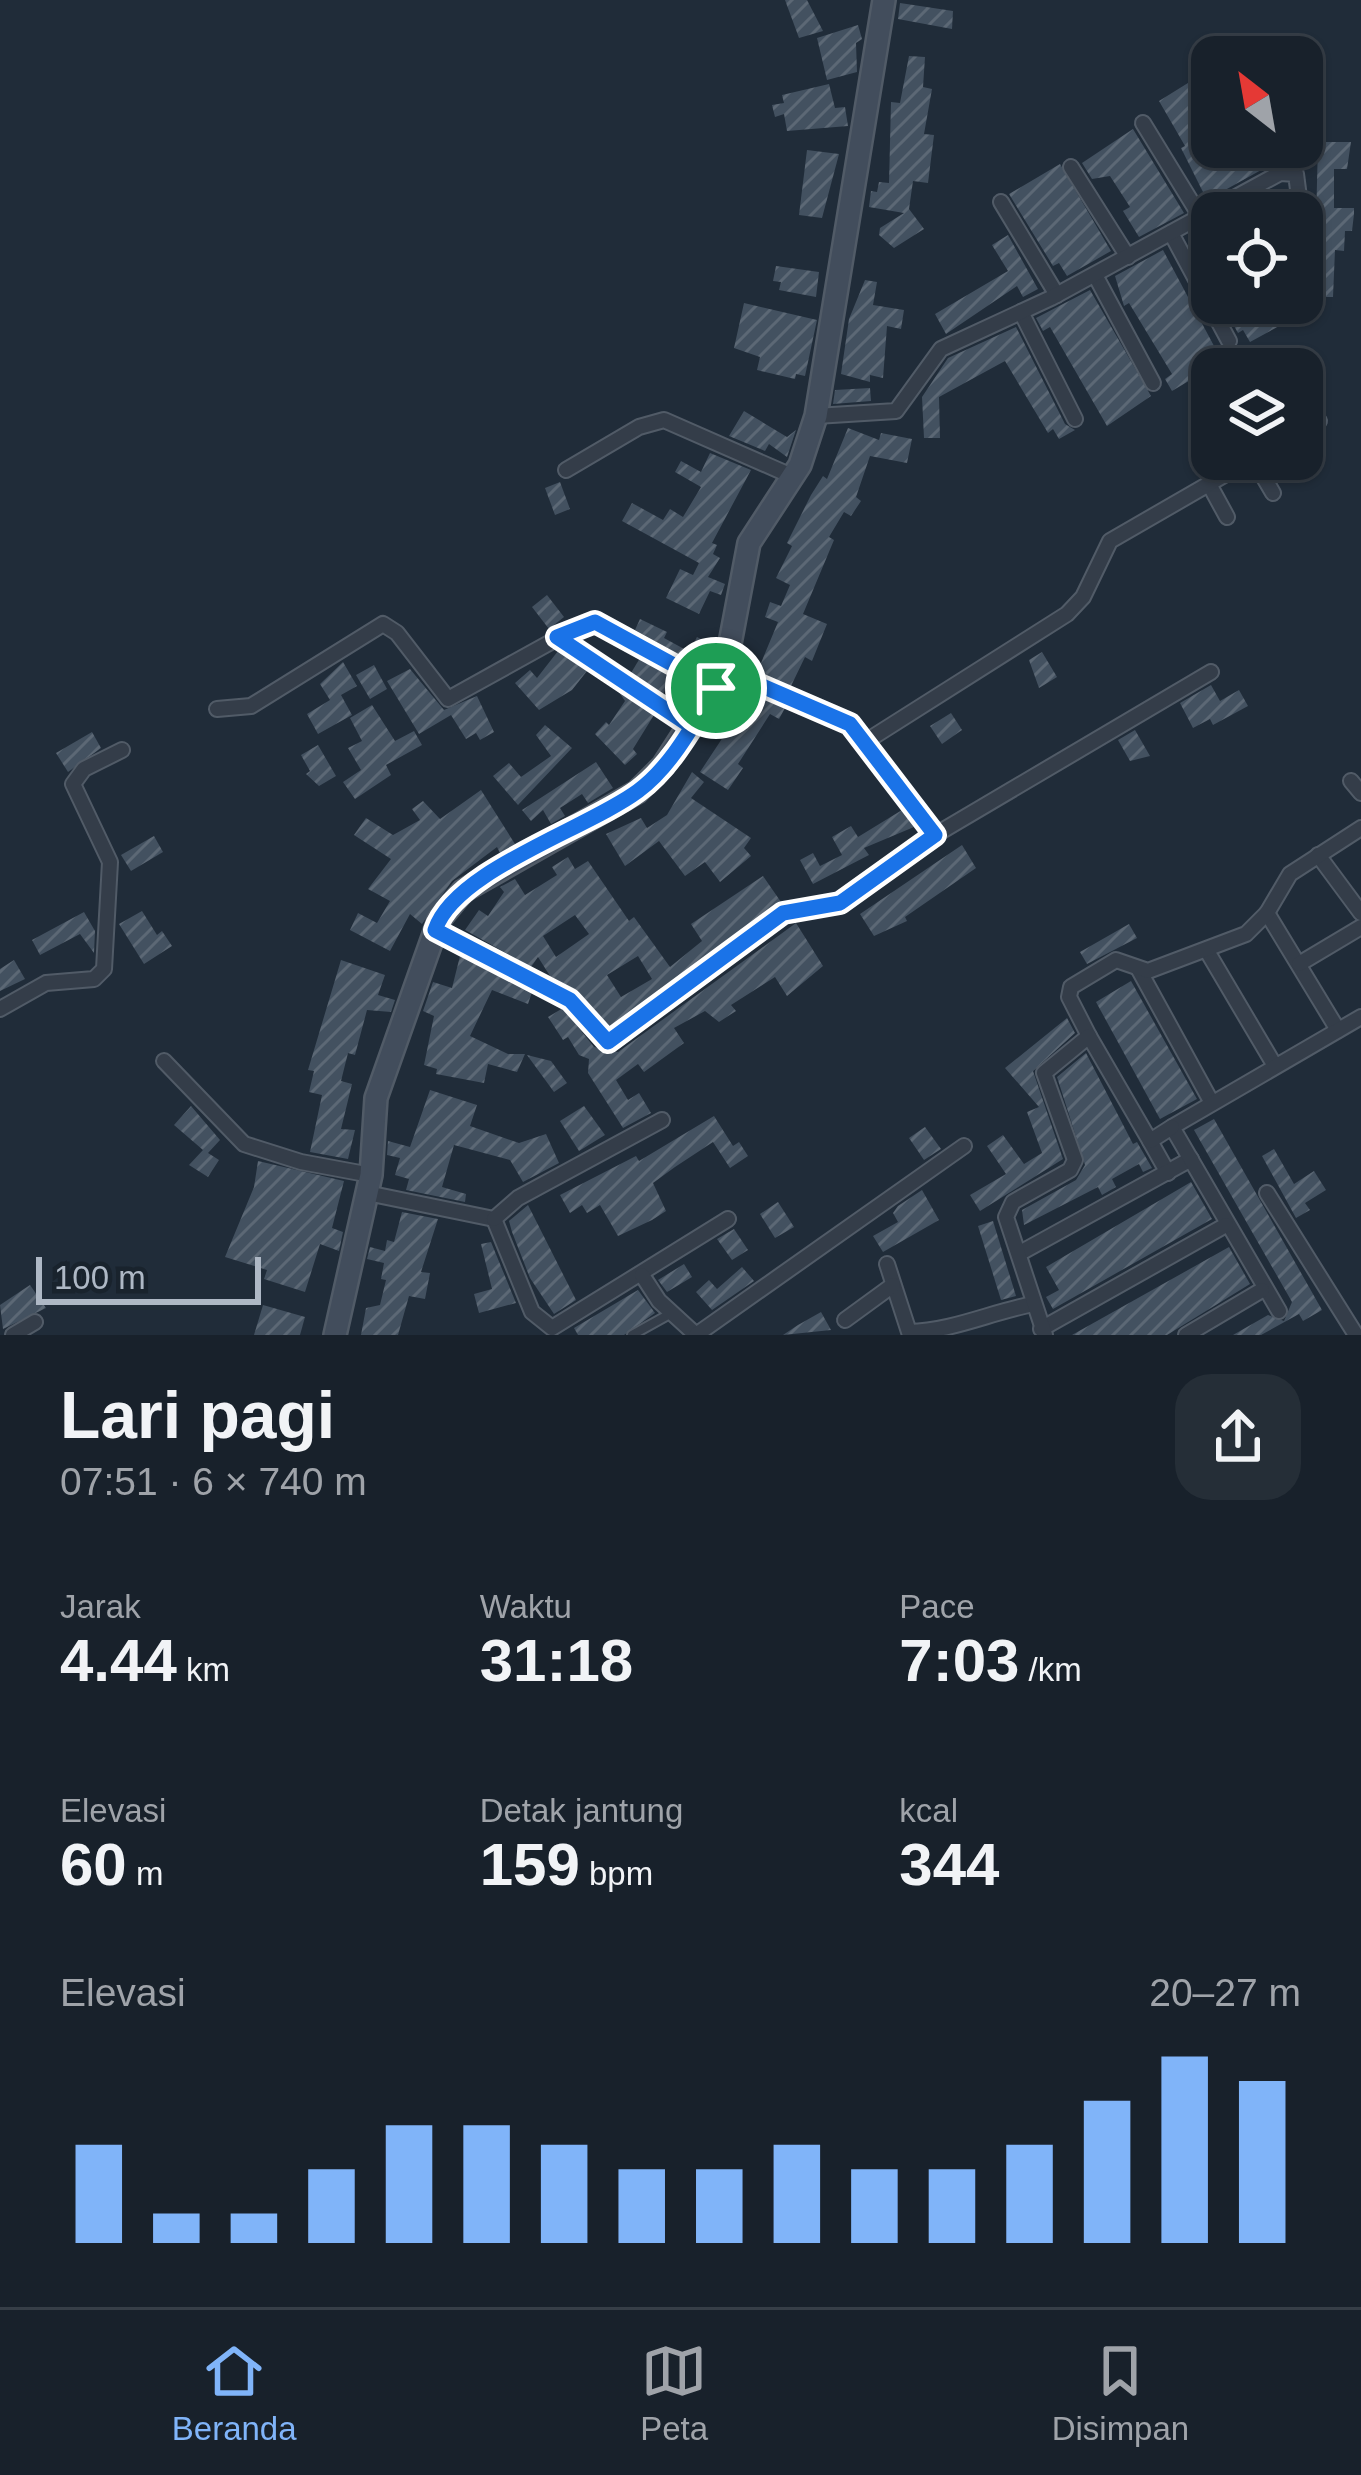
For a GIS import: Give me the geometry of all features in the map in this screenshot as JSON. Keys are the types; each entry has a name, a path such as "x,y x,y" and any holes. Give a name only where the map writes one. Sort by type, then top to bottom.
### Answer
{"main road":[{"path":"335,1335 369,1184 376,1098 435,930 463,891 638,792 692,727 721,679 749,543 794,477 816,416 884,0"}],"street":[{"path":"1143,123 1191,201"},
{"path":"1071,166 1128,257"},
{"path":"1276,168 1280,173"},
{"path":"1247,192 1280,173 1296,174 1298,192"},
{"path":"1001,202 1057,295"},
{"path":"816,416 896,411 940,349 1057,295 1191,221"},
{"path":"1171,232 1229,341"},
{"path":"1095,274 1153,383"},
{"path":"1021,312 1075,419"},
{"path":"566,470 639,427 664,420 794,477"},
{"path":"865,742 1066,614 1083,597 1111,541 1215,480"},
{"path":"1265,480 1273,493"},
{"path":"1208,484 1227,517"},
{"path":"218,709 251,706 377,625 388,625 397,633 448,699 557,637 595,622 721,679 842,718 935,835"},
{"path":"557,637 692,727"},
{"path":"435,930 570,1000 608,1042 783,913 840,903 935,835 1211,672"},
{"path":"0,1009 46,983 94,979 104,969 110,862 73,784 84,769 122,750"},
{"path":"1139,970 1208,951 1246,934 1268,913 1290,874 1361,828"},
{"path":"1318,855 1361,913"},
{"path":"1268,913 1338,1030"},
{"path":"1299,964 1361,927"},
{"path":"1208,951 1276,1066"},
{"path":"1168,1173 1089,1036 1069,997 1071,987 1116,960 1139,970 1213,1103"},
{"path":"1150,1141 1361,1017"},
{"path":"1089,1036 1045,1073 1075,1160 1070,1170 1013,1202 1006,1217 1043,1332 1226,1225"},
{"path":"164,1061 244,1144 494,1219"},
{"path":"494,1219 518,1198 662,1120"},
{"path":"1172,1127 1262,1290 1279,1311"},
{"path":"643,1275 659,1301 696,1335 964,1146"},
{"path":"1020,1252 1191,1160"},
{"path":"1267,1193 1356,1335"},
{"path":"494,1219 532,1312 547,1328 558,1327 728,1219"},
{"path":"886,1264 909,1332 944,1331 994,1311 1034,1304"},
{"path":"845,1320 893,1285"},
{"path":"1186,1335 1262,1290"},
{"path":"13,1335 35,1322"}],"lane":[{"path":"632,1335 668,1315"}],"building":[{"path":"785,0 807,0 823,31 799,38"},
{"path":"900,3 953,11 952,29 898,19"},
{"path":"858,25 862,39 856,43 857,72 827,80 817,38"},
{"path":"909,56 925,57 923,87 932,89 924,134 934,135 928,183 913,181 909,209 924,229 894,248 879,235 880,228 904,213 869,207 871,191 877,192 879,182 889,183 891,102 900,103"},
{"path":"1191,81 1191,168 1181,148 1185,146 1159,101"},
{"path":"829,84 835,108 845,107 848,126 787,131 784,114 775,117 772,105 784,103 782,95"},
{"path":"1133,129 1184,213 1139,237 1123,211 1130,207 1110,176 1092,179 1082,163"},
{"path":"1323,142 1351,142 1347,169 1334,169 1334,208 1354,208 1354,214 1352,231 1345,231 1344,251 1335,250 1333,297 1323,297 1323,192 1317,192"},
{"path":"807,150 839,154 822,218 799,215"},
{"path":"1060,164 1111,251 1067,276 1059,263 1053,266 1009,194"},
{"path":"1191,168 1263,169 1221,192 1203,192"},
{"path":"1008,235 1038,289 1023,297 1017,286 946,334 935,314 1008,271 992,245"},
{"path":"1163,250 1191,303 1191,324 1202,324 1215,348 1191,348 1191,380 1172,391 1165,379 1172,374 1129,303 1124,306 1115,276"},
{"path":"776,266 819,272 816,297 779,290 781,282 773,281"},
{"path":"865,280 877,282 873,305 904,310 901,329 887,326 883,378 870,375 870,382 841,374 849,319"},
{"path":"1090,290 1151,396 1107,426 1050,327 1043,331 1036,318"},
{"path":"744,303 817,320 805,376 796,374 795,379 757,370 760,357 734,348"},
{"path":"1233,324 1283,324 1250,342 1243,330 1238,333"},
{"path":"1016,327 1065,424 1075,430 1059,439 1053,429 1048,433 1005,361 939,397 940,438 924,438 922,397 948,358"},
{"path":"870,388 871,401 833,404 835,390"},
{"path":"744,411 787,437 796,430 787,457 769,444 765,451 729,436"},
{"path":"848,428 879,440 881,433 912,439 907,463 870,456 856,497 861,501 851,516 844,512 829,537 834,540 803,614 827,624 812,661 805,657 791,686 741,665 743,657 761,663 778,622 765,617 770,602 781,606 790,585 776,578 792,546 787,543 811,495 823,476 827,479"},
{"path":"710,453 751,470 712,543 717,545 713,554 720,558 708,577 725,584 721,595 710,591 699,614 666,598 680,569 693,575 699,563 622,521 632,503 663,520 670,509 683,517 701,487 675,472 681,461 701,472"},
{"path":"560,482 570,509 555,515 545,488"},
{"path":"547,595 564,617 549,629 532,607"},
{"path":"640,619 667,632 664,638 686,650 682,656 635,630"},
{"path":"697,637 714,646 708,669 686,658"},
{"path":"558,651 587,671 572,690 539,710 515,683 530,670 537,678"},
{"path":"1042,652 1057,677 1039,688 1029,660"},
{"path":"640,658 672,677 663,694 631,673"},
{"path":"343,662 357,686 341,695 352,715 318,734 307,714 330,700 320,684"},
{"path":"374,665 387,689 370,699 356,675"},
{"path":"410,669 444,710 477,696 494,732 480,740 476,733 466,739 451,715 419,734 387,681"},
{"path":"1211,685 1220,701 1239,690 1248,706 1213,725 1210,719 1193,728 1180,703"},
{"path":"619,692 654,715 633,749 637,754 625,765 595,734 606,722 609,725 625,701"},
{"path":"763,699 785,708 779,719 770,714 738,764 743,768 728,790 700,772 733,722 737,725 749,705 757,710"},
{"path":"372,705 395,741 414,731 422,745 386,765 391,775 355,799 343,782 361,770 348,748 362,741 350,718"},
{"path":"951,713 962,730 942,744 930,726"},
{"path":"545,725 572,748 518,805 493,776 509,763 521,777 551,756 536,735"},
{"path":"1135,730 1150,756 1130,761 1118,740"},
{"path":"92,732 101,748 68,772 56,753"},
{"path":"318,745 336,776 319,786 306,774 310,771 301,755"},
{"path":"596,762 613,788 588,803 582,794 560,808 565,816 551,824 543,810 531,821 522,810"},
{"path":"692,772 704,782 691,798 751,838 744,848 751,856 720,882 705,862 685,876 659,841 625,866 606,834 641,818 647,828 667,815"},
{"path":"481,790 515,844 500,853 497,847 452,881 422,924 410,914 390,951 350,930 358,913 377,923 390,901 368,889 391,859 354,835 366,818 393,835 420,820 412,809 423,801 440,819"},
{"path":"902,810 914,827 864,848 869,855 813,884 800,860 813,853 820,866 842,855 832,837 851,826 858,837"},
{"path":"154,836 163,852 131,871 121,855"},
{"path":"962,845 976,868 905,917 907,921 874,936 860,914"},
{"path":"568,857 575,869 588,861 629,921 634,917 670,967 702,941 691,924 763,876 781,902 608,1029 578,991 550,976 538,957 531,967 465,930 479,910 488,916 504,892 500,887 515,879 525,895 557,875 552,867","holes":["575,915 589,934 556,957 543,936","638,956 652,979 621,997 607,975"]},
{"path":"142,911 157,935 162,931 172,946 144,964 119,924"},
{"path":"84,912 95,931 94,953 80,934 40,955 32,940"},
{"path":"796,923 823,966 787,996 775,977 731,1005 736,1011 719,1022 705,1011 674,1028 684,1043 644,1072 638,1064 616,1080 628,1100 639,1093 651,1113 623,1128 588,1073 589,1059 579,1055 568,1037 563,1040 548,1017 563,1008 594,1047 618,1052"},
{"path":"1129,924 1137,938 1087,964 1080,952"},
{"path":"460,956 532,992 528,1004 492,990 470,1036 508,1054 525,1054 517,1072 488,1064 484,1083 436,1074 437,1069 424,1065 434,1016 423,1011 433,982 452,988"},
{"path":"14,960 25,979 0,991 0,969"},
{"path":"341,960 385,975 378,995 395,1000 391,1012 367,1010 355,1055 348,1053 341,1081 352,1084 341,1129 355,1130 348,1159 310,1152 322,1095 309,1092 314,1071 308,1070"},
{"path":"1131,981 1197,1099 1160,1119 1096,1002"},
{"path":"1067,1018 1075,1033 1033,1071 1063,1159 980,1211 970,1195 1006,1174 987,1146 1003,1135 1024,1164 1042,1153 1027,1112 1039,1107 1005,1068"},
{"path":"1086,1053 1133,1144 1137,1142 1152,1168 1143,1172 1139,1164 1112,1179 1116,1187 1102,1195 1098,1187 1024,1225 1022,1210 1076,1180 1085,1165 1057,1077"},
{"path":"527,1055 551,1061 567,1083 554,1092"},
{"path":"430,1090 477,1105 470,1126 519,1143 546,1134 559,1163 523,1182 510,1160 454,1145 442,1187 466,1194 465,1202 406,1190 409,1179 395,1175 400,1158 387,1155 388,1141 410,1147"},
{"path":"191,1106 220,1140 208,1153 219,1160 208,1177 189,1165 203,1150 174,1125"},
{"path":"584,1106 605,1135 579,1151 560,1121"},
{"path":"714,1116 733,1146 739,1142 748,1156 730,1168 713,1142 653,1183 666,1211 618,1236 600,1205 587,1213 582,1205 570,1213 560,1195 636,1156 639,1161"},
{"path":"1214,1119 1322,1310 1303,1321 1299,1314 1261,1335 1233,1335 1268,1315 1284,1321 1292,1302 1194,1130"},
{"path":"925,1127 941,1149 924,1160 909,1138"},
{"path":"1274,1149 1294,1184 1314,1171 1326,1190 1305,1203 1310,1210 1296,1218 1262,1156"},
{"path":"258,1161 344,1181 332,1228 343,1232 339,1251 320,1244 305,1292 264,1279 267,1270 225,1257 254,1187"},
{"path":"1191,1182 1212,1219 1053,1309 1046,1297 1059,1290 1046,1267"},
{"path":"922,1190 939,1220 883,1252 873,1236 898,1222 893,1213 898,1206"},
{"path":"778,1202 794,1227 775,1238 760,1214"},
{"path":"528,1205 576,1300 554,1314 530,1278 509,1221"},
{"path":"402,1212 438,1219 421,1272 430,1273 425,1299 409,1296 398,1335 361,1335 366,1308 380,1305 386,1280 381,1279 384,1263 367,1259 370,1247 385,1251 387,1240 394,1242"},
{"path":"993,1221 1016,1296 1001,1300 978,1226"},
{"path":"734,1229 748,1250 732,1260 717,1239"},
{"path":"491,1242 516,1303 479,1313 474,1294 492,1289 481,1244"},
{"path":"1229,1247 1250,1284 1167,1335 1072,1335"},
{"path":"684,1264 692,1277 667,1292 658,1280"},
{"path":"742,1267 754,1281 712,1310 696,1292 709,1280 717,1289"},
{"path":"30,1285 46,1308 3,1329 0,1305"},
{"path":"638,1290 655,1313 624,1335 578,1335 574,1328"},
{"path":"263,1305 305,1317 300,1335 254,1335"},
{"path":"821,1312 831,1330 783,1335 798,1325"}],"route":[{"path":"716,688 595,622 580,624 557,637 692,727 716,688 725,670 842,718 935,835 840,903 783,913 614,1041 602,1039 570,1000 435,930 449,904 463,891 638,792 663,766 692,727 716,688"}]}
